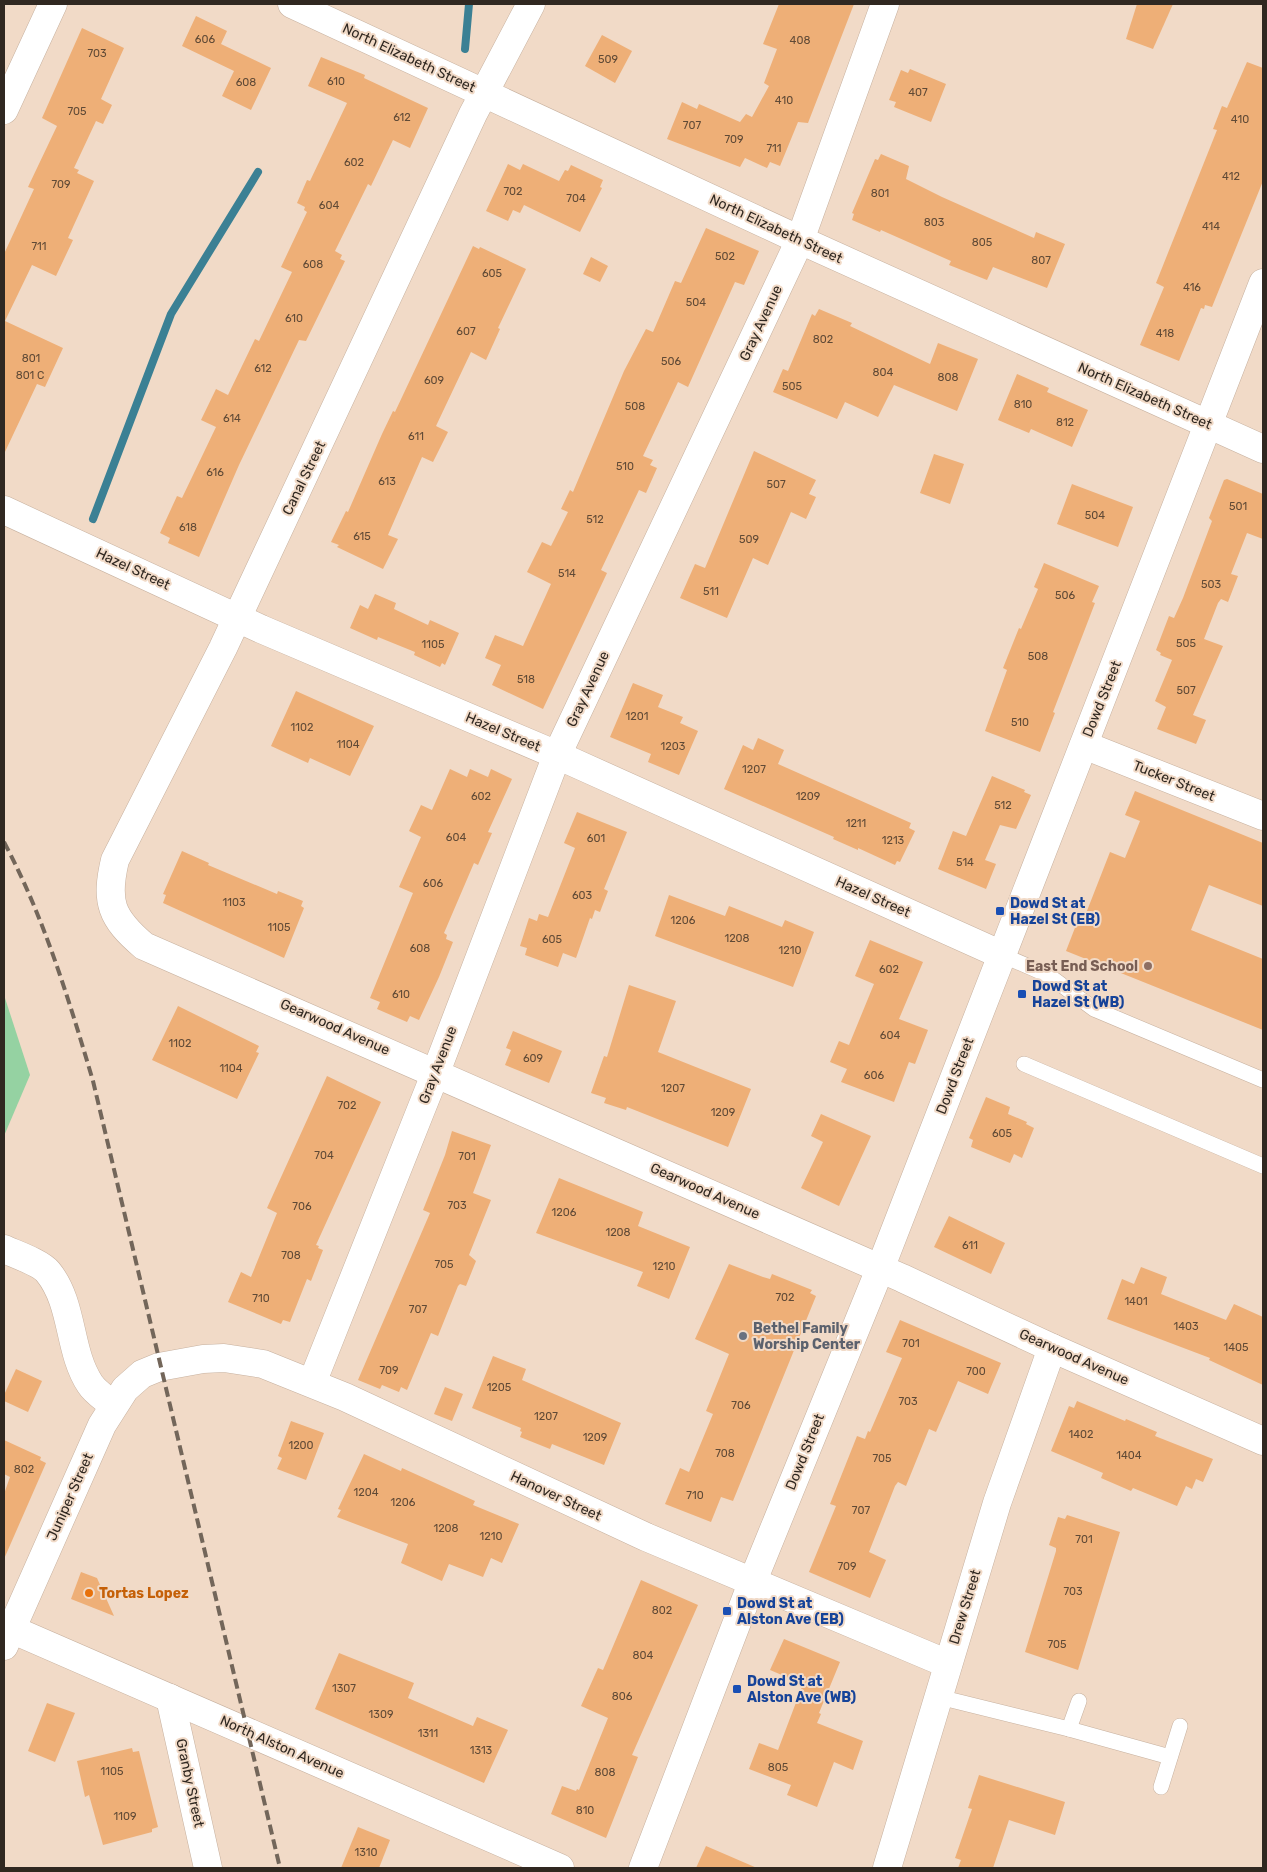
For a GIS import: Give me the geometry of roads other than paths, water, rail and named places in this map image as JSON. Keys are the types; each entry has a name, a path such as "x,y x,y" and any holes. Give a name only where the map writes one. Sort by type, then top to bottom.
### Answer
{"street":[{"path":"4,110 52,4"},
{"name":"North Elizabeth Street","path":"292,4 800,240 1263,449"},
{"name":"Canal Street","path":"144,946 118,920 110,901 111,878 115,860 237,617 484,93 532,4"},
{"name":"Gray Avenue","path":"312,1383 436,1072 557,755 800,240 885,4"},
{"name":"Dowd Street","path":"643,1868 752,1583 880,1269 1263,283"},
{"name":"Hazel Street","path":"4,510 237,617 557,755 1002,955"},
{"name":"Tucker Street","path":"1084,745 1263,816"},
{"name":"Gearwood Avenue","path":"144,946 436,1072 902,1278 1052,1348 1263,1441"},
{"path":"4,1249 48,1271 61,1296 70,1322 77,1358 91,1386 113,1405"},
{"name":"Drew Street","path":"887,1868 997,1503 1052,1348"},
{"name":"Hanover Street","path":"159,1366 203,1359 244,1360 263,1364 312,1383 646,1537 948,1664"},
{"name":"Juniper Street","path":"6,1634 113,1405 125,1389 142,1374 159,1366"},
{"name":"North Alston Avenue","path":"6,1634 170,1698 560,1868"},
{"name":"Granby Street","path":"170,1698 208,1868"}],"lane":[{"path":"1002,955 1048,976 1094,1010 1263,1080"},
{"path":"1024,1064 1263,1166"},
{"path":"939,1697 1069,1729 1170,1757"},
{"path":"1069,1729 1079,1700"},
{"path":"1161,1787 1180,1726"}],"waterway":[{"path":"465,49 469,4"},
{"path":"93,519 171,314 258,172"}],"railway":[{"path":"4,842 18,870 55,959 93,1081 280,1868"}],"place":[{"name":"Dowd St at Hazel St (EB)","path":"1000,911"},
{"name":"East End School","path":"1148,966"},
{"name":"Dowd St at Hazel St (WB)","path":"1022,994"},
{"name":"Bethel Family Worship Center","path":"743,1336"},
{"name":"Tortas Lopez","path":"89,1593"},
{"name":"Dowd St at Alston Ave (EB)","path":"727,1611"},
{"name":"Dowd St at Alston Ave (WB)","path":"737,1689"}]}
